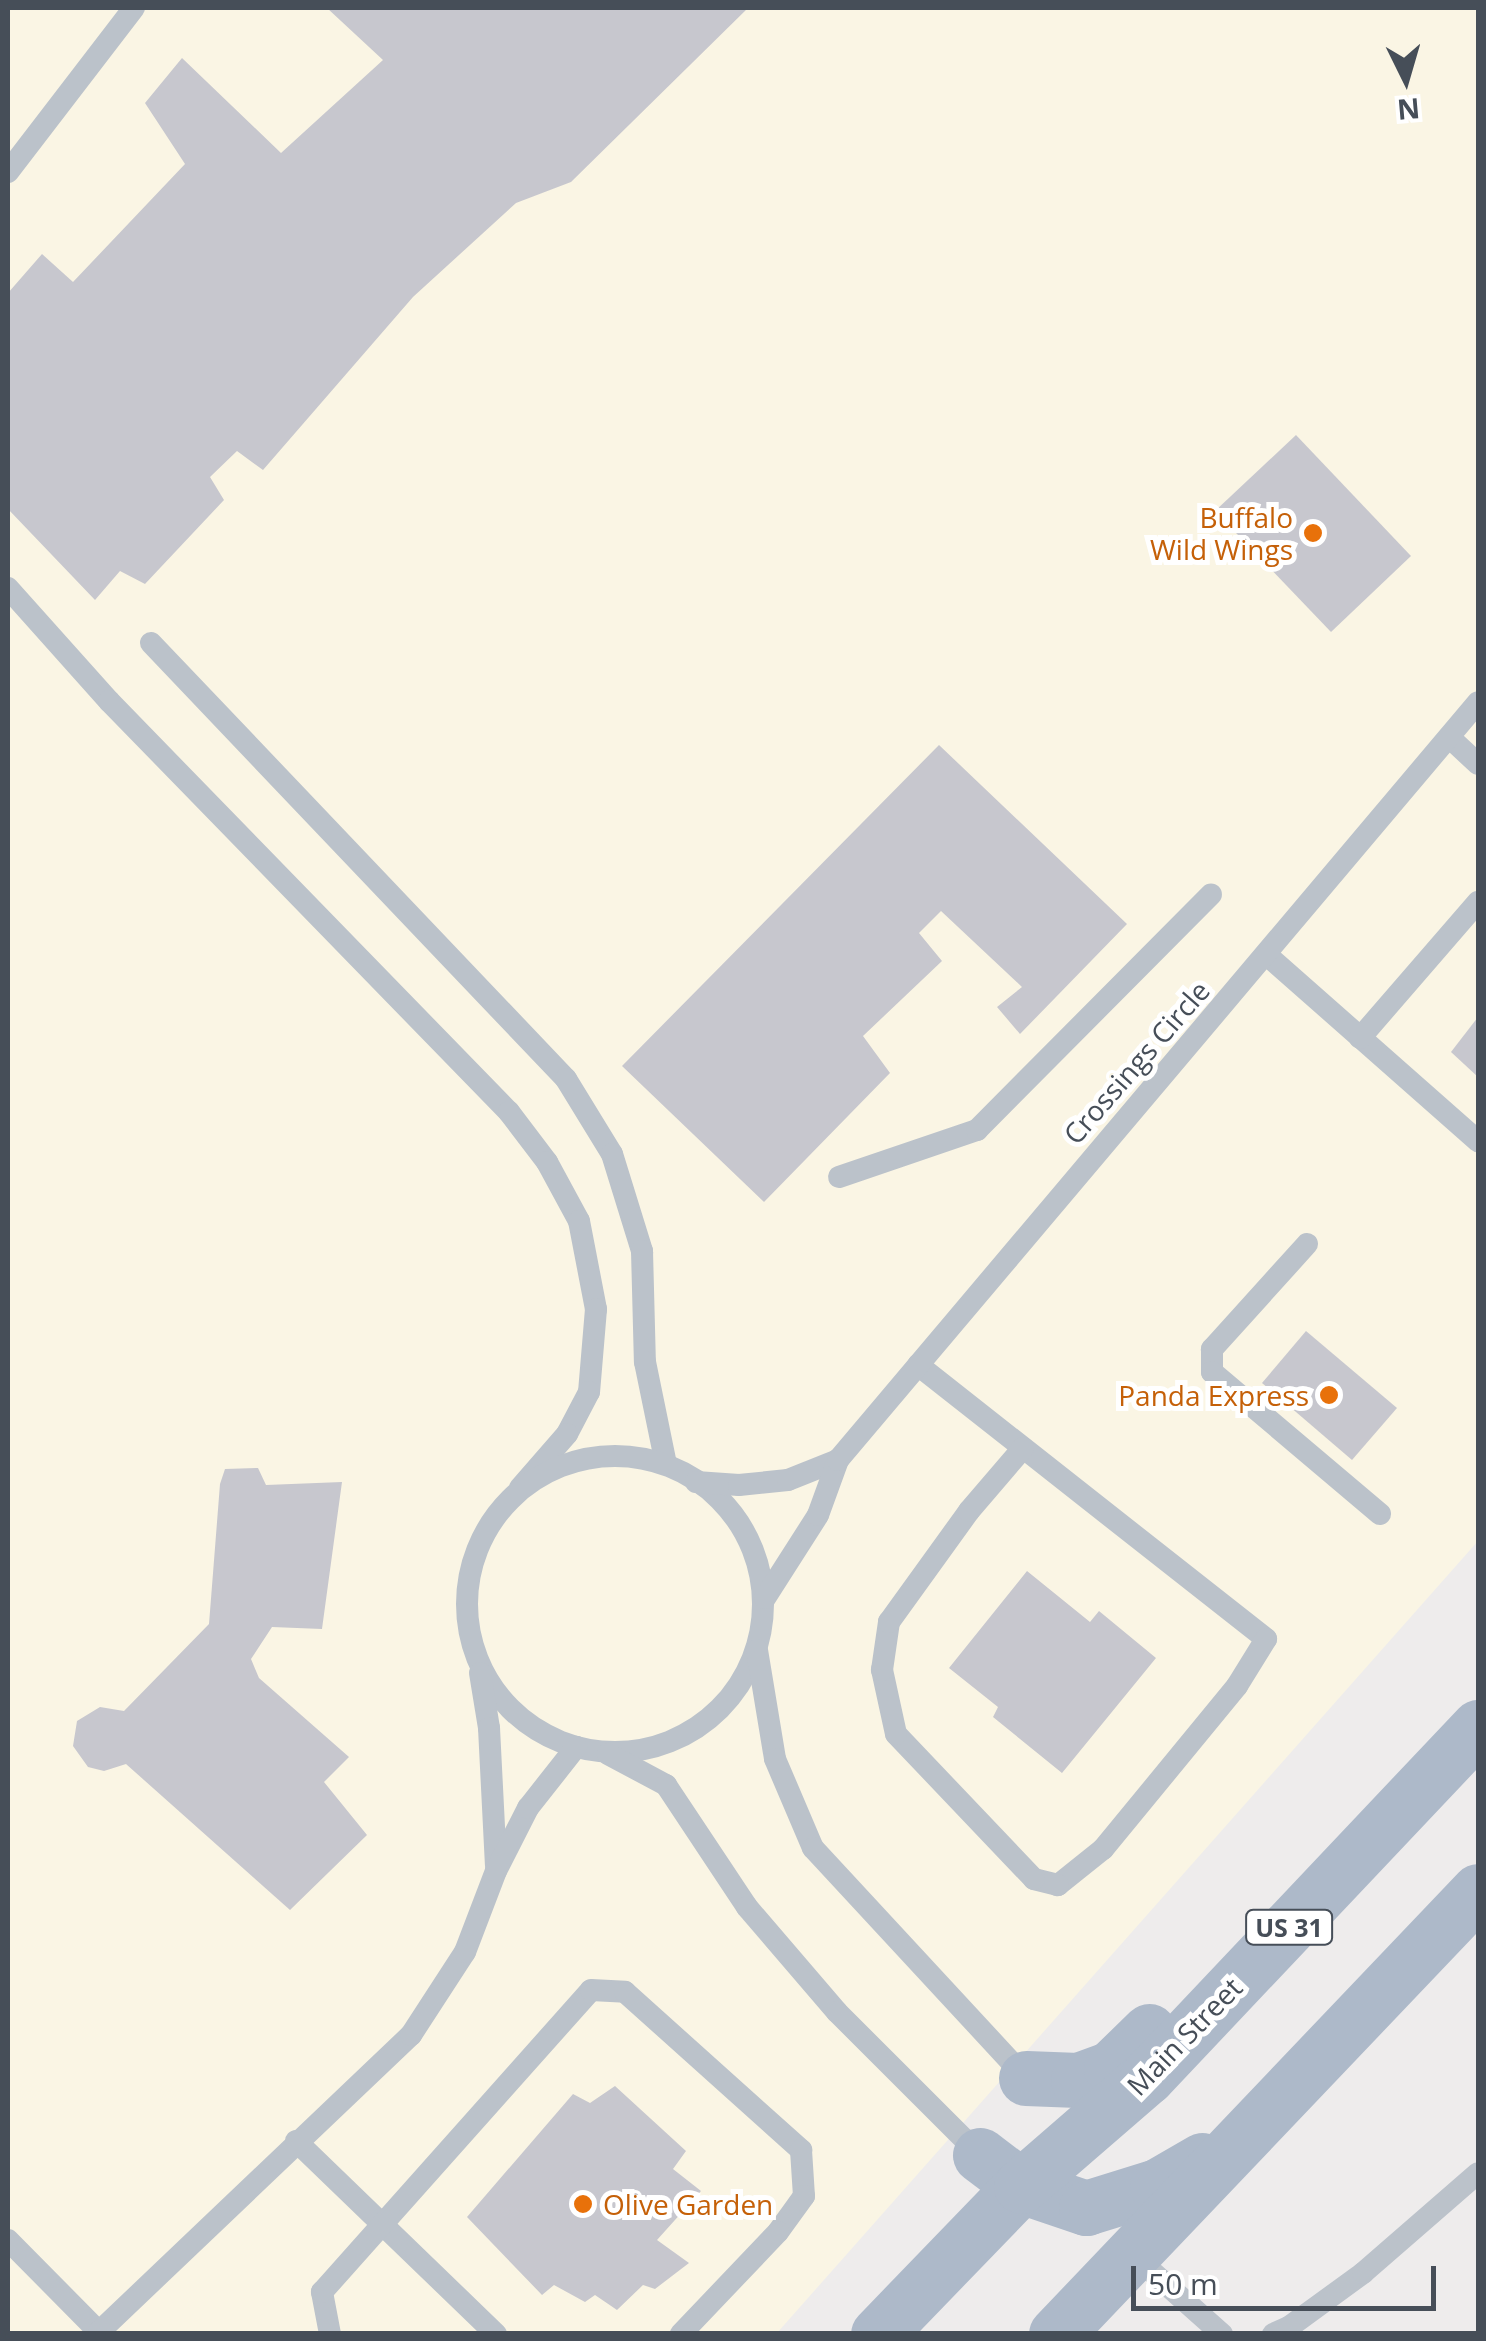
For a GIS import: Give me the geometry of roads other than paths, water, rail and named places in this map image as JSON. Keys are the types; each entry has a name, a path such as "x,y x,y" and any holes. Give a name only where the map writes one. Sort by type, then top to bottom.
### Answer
{"main road":[{"path":"1026,2078 1078,2080 1111,2068 1478,1712"},
{"name":"Main Street","path":"1000,2170 1094,2123 1146,2077 1478,1727"},
{"path":"1056,2334 1478,1892"},
{"path":"1026,2078 1094,2123 1139,2167 1143,2210 1131,2252"},
{"path":"878,2334 948,2261 981,2210 988,2182 1000,2170 1086,2208 1142,2190 1242,2137"}],"lane":[{"path":"8,172 134,8"},
{"path":"8,588 109,701 509,1112 547,1162 579,1221 596,1309 588,1392 567,1434 486,1527 471,1562 465,1614 489,1728 496,1871"},
{"path":"151,643 566,1079 612,1154 642,1251 645,1362 666,1464"},
{"name":"Crossings Circle","path":"838,1460 1268,956 1478,702"},
{"path":"1448,737 1478,764"},
{"path":"839,1177 976,1130 1210,894"},
{"path":"1360,1038 1478,902"},
{"path":"1268,956 1478,1141"},
{"path":"1307,1244 1212,1349 1212,1372 1380,1514"},
{"path":"918,1365 1266,1639 1237,1686 1103,1849 1058,1886 1034,1879 896,1734 882,1670 889,1622 969,1511 1023,1448"},
{"path":"520,1488 567,1462 619,1455 666,1464 722,1500 752,1543 764,1598 758,1650 776,1759 812,1848 1026,2078"},
{"path":"694,1482 739,1485 788,1480 838,1460"},
{"path":"764,1598 818,1514 838,1460"},
{"path":"608,1754 660,1747 704,1724 740,1688 758,1650"},
{"path":"479,1669 510,1712 576,1746 608,1754 666,1785 747,1907 838,2012 1000,2170"},
{"path":"8,2240 99,2333 296,2140 411,2034 465,1952 496,1871 528,1808 576,1746"},
{"path":"330,2334 322,2292 591,1990 626,1992 801,2150 804,2196 778,2232 681,2334"},
{"path":"296,2140 496,2334"},
{"path":"1272,2334 1289,2327 1363,2273 1478,2173"},
{"path":"1131,2252 1222,2334"}],"place":[{"name":"Buffalo Wild Wings","path":"1313,533"},
{"name":"Panda Express","path":"1329,1395"},
{"name":"Olive Garden","path":"583,2204"}]}
